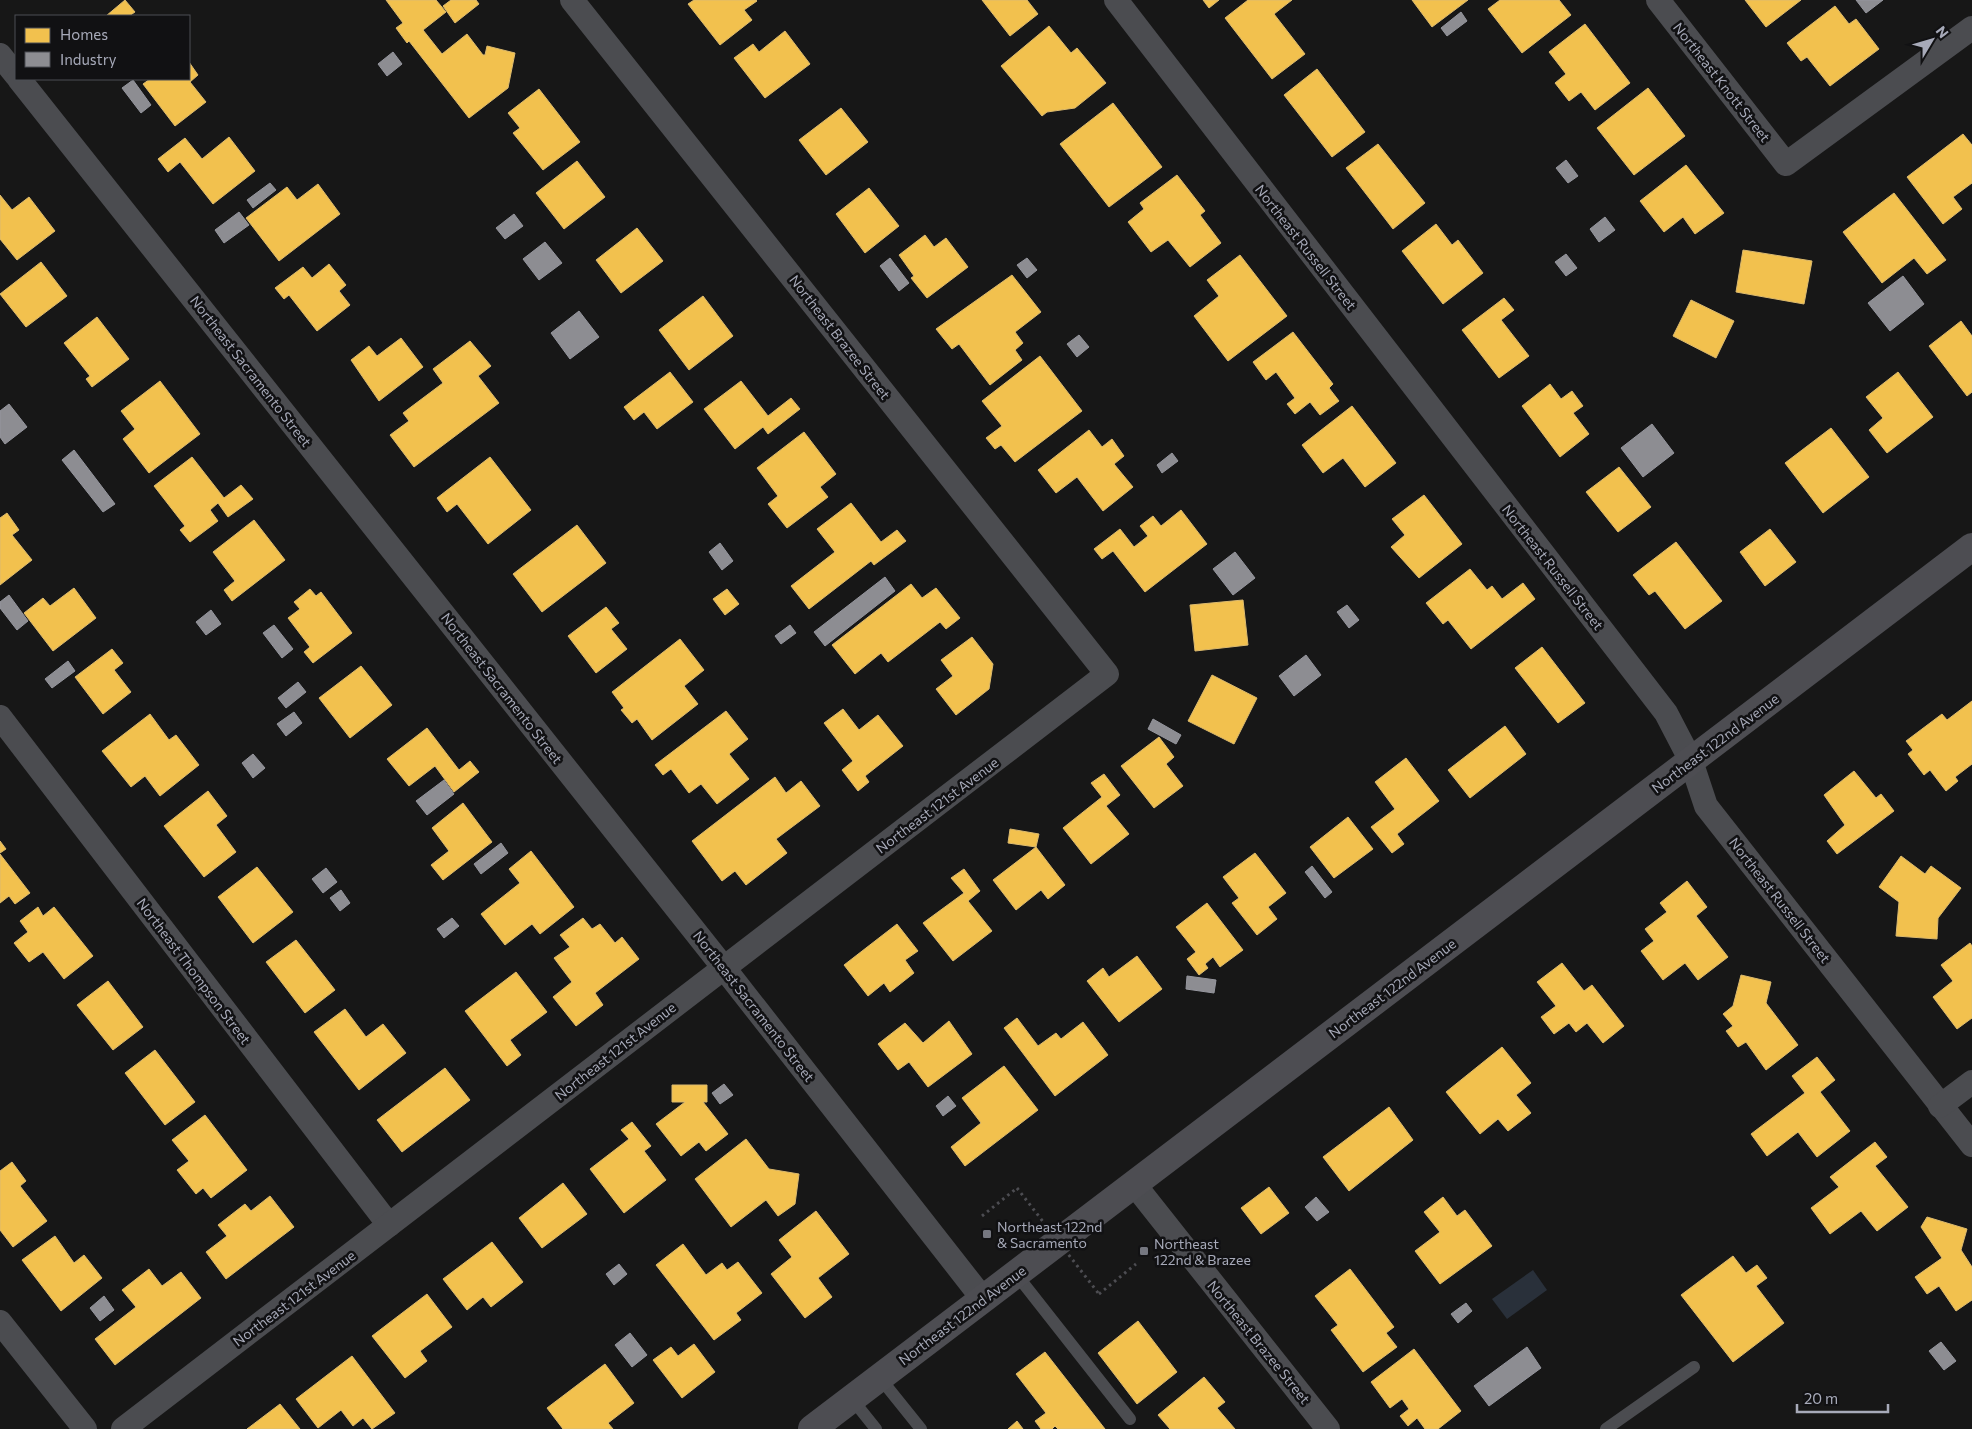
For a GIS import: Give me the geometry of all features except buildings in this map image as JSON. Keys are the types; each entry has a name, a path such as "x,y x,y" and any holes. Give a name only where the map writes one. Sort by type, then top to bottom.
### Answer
{"main road":[{"name":"Northeast 122nd Avenue","path":"812,1429 1972,547"}],"street":[{"name":"Northeast Brazee Street","path":"572,0 1107,674"},
{"name":"Northeast Russell Street","path":"1116,0 1666,713 1691,761 1706,806 1972,1145"},
{"name":"Northeast Knott Street","path":"1658,0 1786,164 1972,28"},
{"path":"0,54 15,74"},
{"name":"Northeast Sacramento Street","path":"20,80 724,968 983,1299"},
{"name":"Northeast 121st Avenue","path":"123,1429 1107,674"},
{"name":"Northeast Thompson Street","path":"0,717 389,1225"},
{"path":"1940,1106 1972,1082"},
{"name":"Northeast Brazee Street","path":"1134,1184 1328,1429"},
{"path":"0,1322 85,1429"}],"lane":[{"path":"1016,1274 1130,1419"},
{"path":"1606,1429 1694,1367"},
{"path":"880,1378 921,1429"},
{"path":"852,1398 876,1429"}],"path":[{"path":"982,1216 1017,1188 1099,1294 1136,1264"}],"shaded area":[{"path":"1533,1270 1547,1290 1507,1319 1492,1299"}],"place":[{"name":"Northeast 122nd & Sacramento","path":"987,1234"},
{"name":"Northeast 122nd & Brazee","path":"1144,1251"}]}
